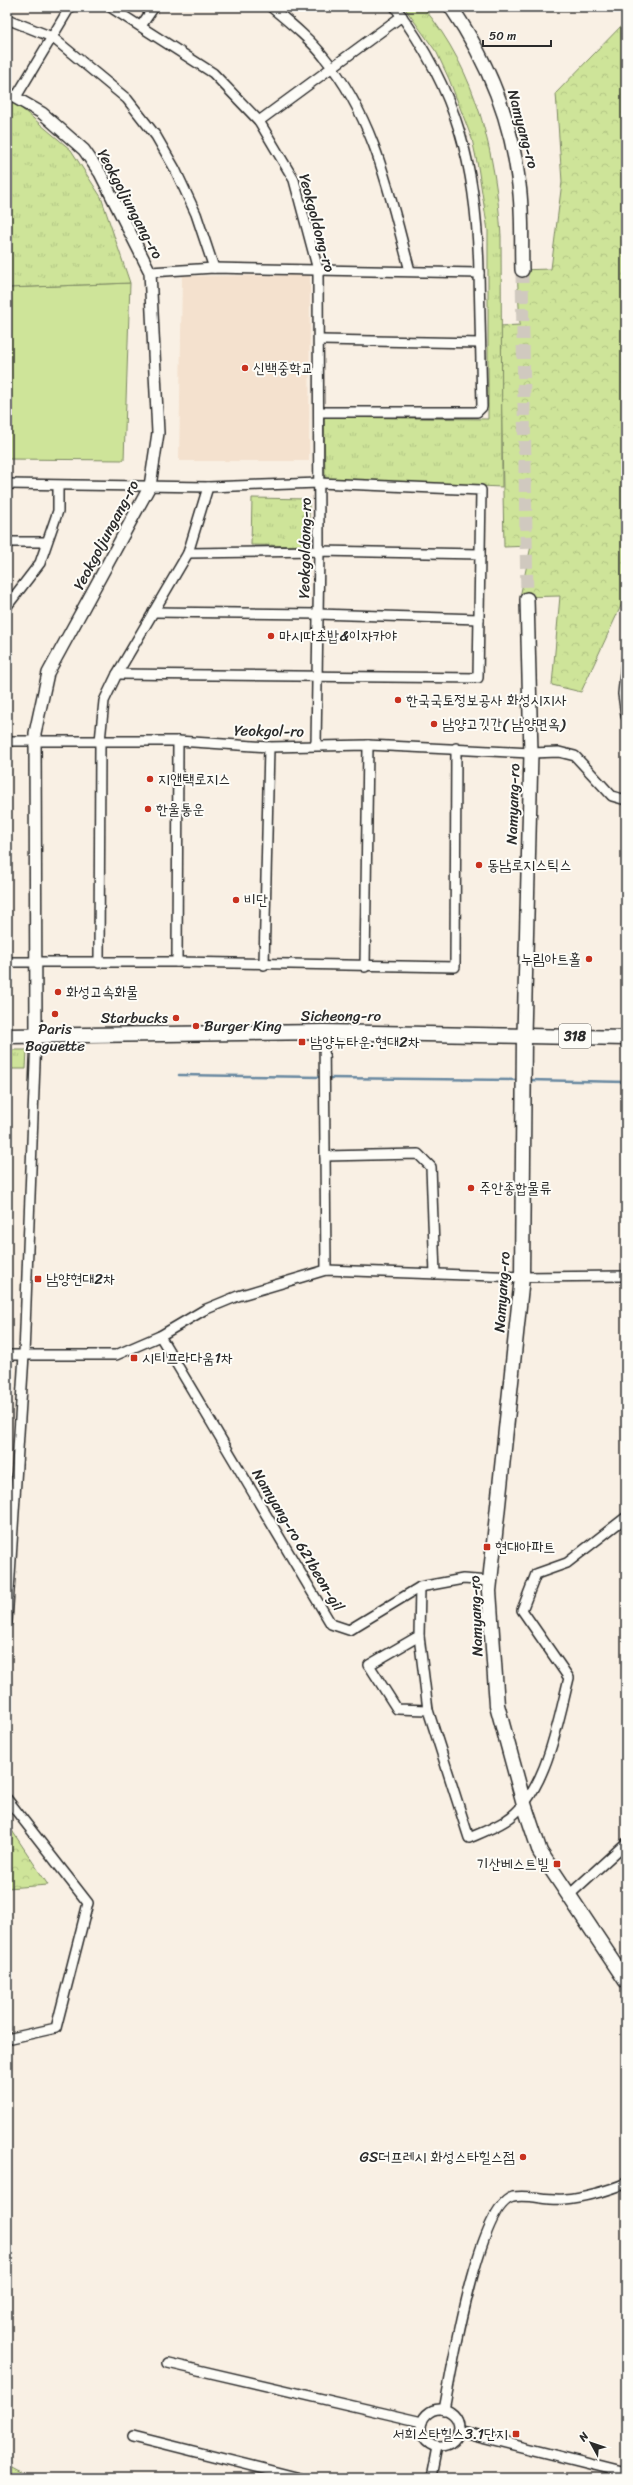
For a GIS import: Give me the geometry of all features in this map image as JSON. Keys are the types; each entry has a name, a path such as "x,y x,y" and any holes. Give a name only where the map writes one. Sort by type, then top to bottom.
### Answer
{"main road":[{"name":"Namyang-ro","path":"451,7 471,38 490,77 512,146 520,186 522,270"},
{"name":"Namyang-ro","path":"527,599 531,753 524,1035 522,1277 490,1581 497,1705 524,1804 540,1852 626,1981"},
{"name":"Sicheong-ro","path":"7,1036 324,1032 626,1038"}],"street":[{"path":"12,95 52,37 70,7"},
{"name":"Yeokgoldong-ro","path":"110,7 213,73 259,121 294,180 318,270 320,340 316,745"},
{"path":"141,26 154,7"},
{"path":"271,7 309,40 332,68 359,110 382,168 410,271"},
{"path":"319,412 477,412 482,407 476,212 460,130 438,74 395,7"},
{"path":"259,121 402,16"},
{"path":"7,19 52,37 127,99 156,136 175,169 196,214 214,268"},
{"name":"Yeokgoljungang-ro","path":"12,95 64,130 84,150 100,173 150,272 158,433 150,486 48,673 35,741 36,1036"},
{"path":"150,272 214,268 479,273"},
{"path":"320,340 480,342"},
{"path":"7,484 58,486 208,487 319,483 481,490 478,678 117,674"},
{"path":"7,606 40,563 58,511 58,486"},
{"path":"99,963 100,741 104,701 117,674 188,553 208,487"},
{"path":"7,542 46,542"},
{"path":"188,553 319,551 480,554"},
{"path":"153,612 479,618"},
{"path":"626,663 623,694 626,716"},
{"name":"Yeokgol-ro","path":"7,741 178,741 268,747 368,745 456,748 531,753 559,752 575,756 612,796 626,800"},
{"path":"177,962 178,741"},
{"path":"365,967 368,745"},
{"path":"264,965 268,747"},
{"path":"7,962 177,962 365,967 455,967 456,748"},
{"path":"324,1032 326,1270"},
{"path":"7,1622 24,1355 36,1036"},
{"path":"325,1156 418,1154 431,1167 435,1274"},
{"path":"7,1355 116,1355 160,1336 204,1310 238,1296 326,1270 522,1277 626,1276"},
{"name":"Namyang-ro 621beon-gil","path":"160,1336 331,1624 349,1630 420,1587"},
{"path":"490,1581 463,1579 420,1587 419,1636 428,1710 469,1838 506,1821 524,1804 542,1774 569,1678 522,1610 536,1574 567,1563 625,1518"},
{"path":"419,1636 369,1665 397,1709 428,1710"},
{"path":"7,1799 88,1903 56,2028 7,2039"},
{"path":"568,1896 626,1843"},
{"path":"444,2410 466,2298 486,2233 496,2210 511,2198 527,2196 564,2200 626,2183"},
{"path":"168,2363 422,2422"},
{"path":"444,2410 453,2415 457,2420 458,2431 451,2443 437,2447 424,2440 421,2432 422,2422 432,2411 444,2410"},
{"path":"458,2431 626,2473"},
{"path":"133,2436 301,2478"},
{"path":"431,2478 437,2447"}],"shaded area":[{"name":"신백중학교","path":"310,275 309,461 179,461 182,276"}],"green space":[{"path":"404,7 423,7 442,32 457,58 470,86 488,145 494,175 501,236 502,487 325,479 324,417 488,419 488,231 478,167 472,139 449,79 437,53"},
{"path":"626,21 626,595 581,692 552,685 560,596 520,597 531,546 504,547 500,326 520,325 517,270 551,269 562,182 556,93"},
{"path":"7,100 15,103 71,150 101,197 130,283 7,288"},
{"path":"130,283 124,460 7,459 7,288"},
{"path":"252,498 309,499 309,546 251,545"},
{"path":"7,1050 27,1050 26,1069 7,1069"},
{"path":"7,1823 48,1885 7,1888"},
{"path":"7,2464 34,2478 7,2478"}],"waterway":[{"path":"179,1075 322,1077"},
{"path":"327,1078 520,1080"},
{"path":"529,1080 626,1082"}],"tunnel":[{"path":"522,270 527,599"}],"place":[{"name":"신백중학교","path":"245,368"},
{"name":"마시따초밥&이자카야","path":"271,636"},
{"name":"한국국토정보공사 화성시지사","path":"398,700"},
{"name":"남양고깃간( 남양면옥)","path":"434,724"},
{"name":"지앤택로지스","path":"150,779"},
{"name":"한울통운","path":"148,809"},
{"name":"동남로지스틱스","path":"479,865"},
{"name":"비단","path":"236,900"},
{"name":"누림아트홀","path":"589,959"},
{"name":"화성고속화물","path":"58,992"},
{"name":"Paris Baguette","path":"55,1014"},
{"name":"Starbucks","path":"176,1018"},
{"name":"Burger King","path":"196,1026"},
{"name":"남양뉴타운.현대2차","path":"302,1042"},
{"name":"주안종합물류","path":"471,1188"},
{"name":"남양현대2차","path":"38,1279"},
{"name":"시티프라다움1차","path":"134,1358"},
{"name":"현대아파트","path":"487,1547"},
{"name":"기산베스트빌","path":"557,1864"},
{"name":"GS더프레시 화성스타힐스점","path":"523,2157"},
{"name":"서희스타힐스3.1단지","path":"516,2434"}]}
